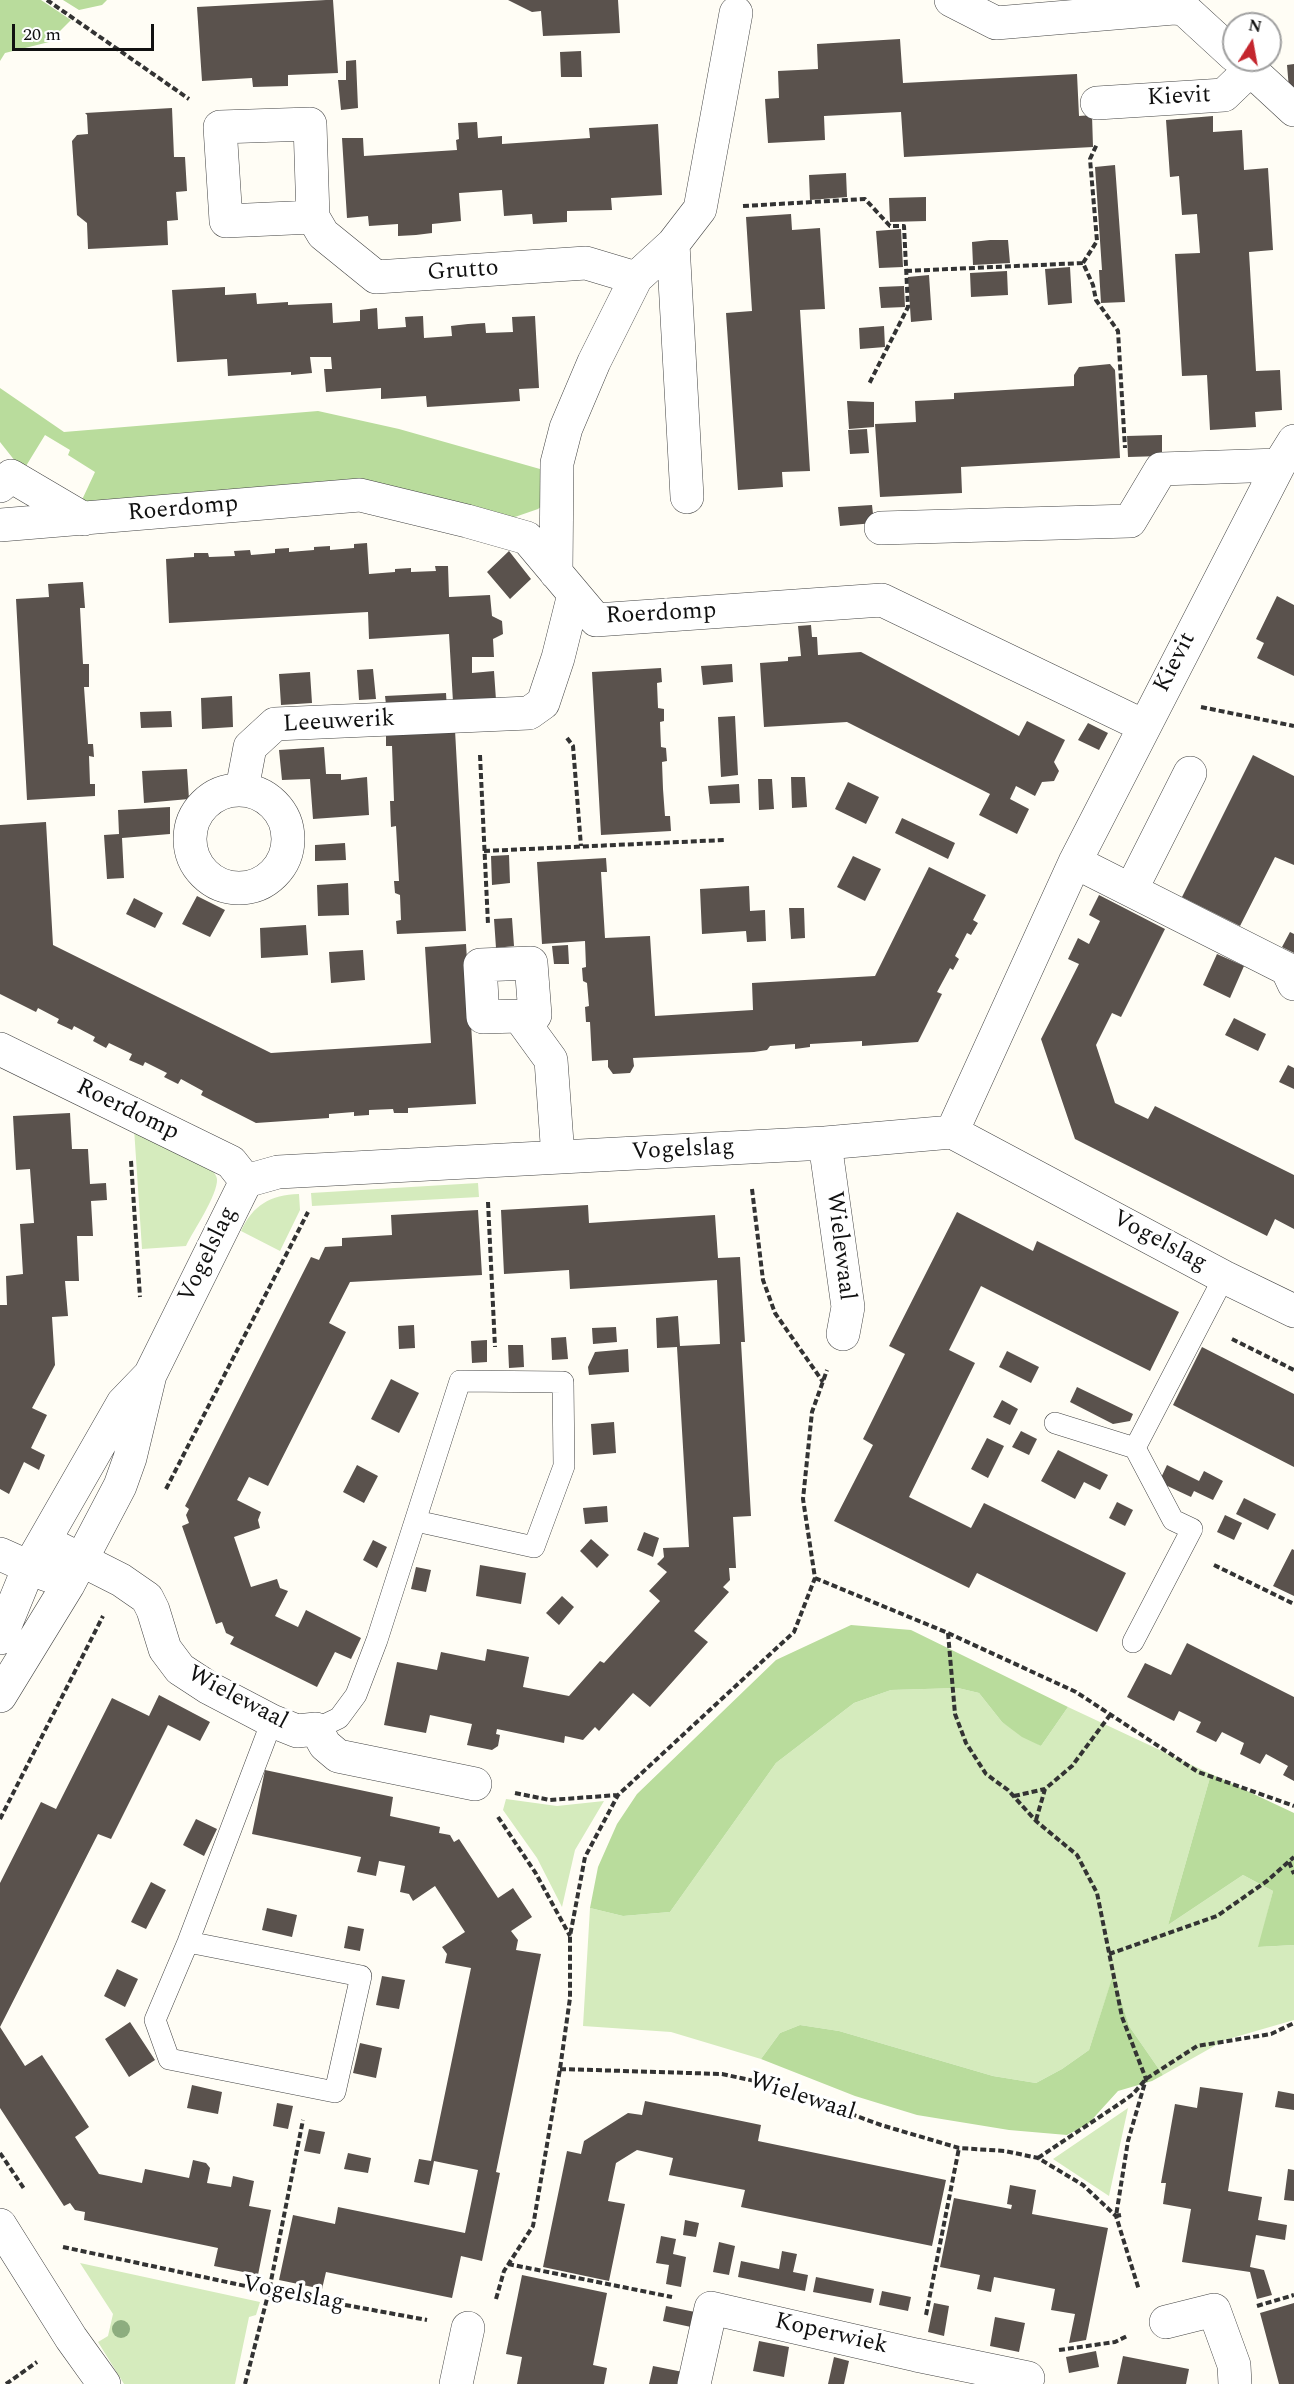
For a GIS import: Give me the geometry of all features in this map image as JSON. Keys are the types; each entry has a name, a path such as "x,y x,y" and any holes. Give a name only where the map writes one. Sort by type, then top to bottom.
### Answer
{"street":[{"path":"951,0 996,23 1184,9 1222,44"},
{"path":"543,703 558,658 565,584 557,463 566,428 594,362 636,278 673,244 700,209 730,4"},
{"name":"Kievit","path":"1097,103 1224,95 1236,72"},
{"path":"1252,72 1294,110"},
{"path":"310,124 313,217 226,221 220,127 310,124"},
{"name":"Grutto","path":"313,217 323,234 376,277 586,263 636,278"},
{"path":"673,244 687,497"},
{"name":"Kievit","path":"881,528 1130,521 1161,469 1286,453"},
{"name":"Kievit","path":"952,1132 1075,862 1286,453"},
{"path":"0,486 11,476 84,519"},
{"name":"Roerdomp","path":"0,525 360,495 527,538 596,620 882,600 1144,726"},
{"name":"Leeuwerik","path":"242,789 250,747 275,724 529,713 543,703"},
{"path":"1131,890 1190,773"},
{"path":"1075,862 1287,969 1294,984"},
{"path":"531,963 535,1015 519,1016 483,1017 480,965 531,963"},
{"path":"519,1016 551,1060 558,1158"},
{"name":"Roerdomp","path":"0,1049 231,1162 246,1181"},
{"name":"Vogelslag","path":"0,1696 75,1572 120,1486 130,1458 150,1375 246,1181 278,1172 825,1143 952,1132 1224,1277 1294,1311"},
{"name":"Wielewaal","path":"825,1143 848,1307 843,1334"},
{"name":"Vogelslag","path":"0,1638 37,1554 123,1403 150,1375"},
{"name":"Wielewaal","path":"0,1554 37,1554 75,1572 121,1580 147,1598 165,1649 180,1669 210,1688 273,1721 297,1731 316,1729 325,1745 338,1756 475,1784"},
{"path":"0,2225 71,2338 104,2384"},
{"path":"694,2384 711,2308"},
{"name":"Koperwiek","path":"711,2308 1028,2378"},
{"path":"1158,2324 1214,2310 1234,2365 1235,2384"},
{"path":"456,2384 468,2328"}],"lane":[{"path":"1135,1448 1224,1277"},
{"path":"316,1729 339,1718 356,1695 377,1640 460,1381 563,1382 564,1466 534,1546 416,1521"},
{"path":"1055,1423 1135,1448 1173,1520 1192,1529 1133,1642"},
{"path":"188,1942 362,1976 336,2092 169,2059 155,2020 188,1942 273,1721"}],"path":[{"path":"47,0 210,113 220,127"},
{"path":"700,209 865,199 890,226 904,226 908,306 869,384"},
{"path":"906,272 1083,263 1093,285 1096,300 1118,331 1125,450"},
{"path":"1162,692 1189,705 1294,726"},
{"path":"543,703 573,746 581,846"},
{"path":"479,715 489,964"},
{"path":"484,851 724,840"},
{"path":"128,1112 141,1307"},
{"path":"489,1161 488,1201 497,1381"},
{"path":"740,1188 763,1188"},
{"path":"752,1189 763,1280 774,1313 823,1382"},
{"path":"477,1202 499,1200"},
{"path":"165,1492 308,1212 319,1211"},
{"path":"1199,1323 1294,1370"},
{"name":"Wielewaal","path":"711,2308 692,2301 508,2264 533,2226 560,2069 570,1998 570,1936 585,1857 618,1795 794,1632 815,1578 803,1499 812,1413 843,1334"},
{"path":"1182,1549 1294,1604"},
{"path":"815,1578 948,1633 1076,1692 1198,1772 1294,1806"},
{"path":"0,1819 121,1580"},
{"path":"948,1633 955,1714 966,1743 986,1774 1014,1796 1036,1821 1077,1854 1098,1893 1122,2018 1146,2079"},
{"path":"1014,1796 1045,1789 1072,1766 1110,1715"},
{"path":"475,1784 550,1800 618,1795"},
{"name":"Wielewaal","path":"475,1784 535,1872 570,1936"},
{"path":"1036,1821 1045,1789"},
{"path":"1110,1954 1217,1916 1267,1881 1294,1857"},
{"path":"1289,1862 1294,1874"},
{"path":"1038,2158 1126,2099 1146,2079 1197,2046 1271,2034 1294,2023"},
{"name":"Wielewaal","path":"560,2069 722,2074 760,2082 881,2125 959,2148 1005,2151 1038,2158 1083,2185 1118,2216"},
{"name":"Wielewaal","path":"1146,2079 1128,2141 1118,2216 1158,2324"},
{"path":"245,2384 268,2291 310,2087"},
{"path":"916,2355 959,2148"},
{"name":"Vogelslag","path":"63,2247 268,2291 468,2328"},
{"path":"1028,2378 1054,2350 1115,2342 1158,2324"}],"green space":[{"path":"0,0 41,0 71,20 49,42 5,53 0,61"},
{"path":"63,0 107,0 102,5 79,10"},
{"path":"0,388 64,432 318,411 399,429 540,469 544,504 538,509 512,518 437,500 81,502 95,472 68,455 70,450 45,435 26,466 19,466 0,442"},
{"path":"134,1128 205,1164 217,1179 214,1194 186,1246 142,1249"},
{"path":"478,1183 479,1197 312,1206 311,1193"},
{"path":"299,1194 300,1210 280,1251 241,1231 251,1214 264,1203 271,1199"},
{"path":"851,1625 911,1630 1068,1707 1041,1746 1022,1737 1002,1722 979,1693 958,1688 891,1690 854,1703 776,1763 670,1912 623,1916 590,1908 598,1867 617,1824 637,1794 776,1660"},
{"path":"958,1688 979,1693 1002,1722 1041,1746 1068,1707 1211,1774 1168,1925 1243,1875 1273,1891 1259,1947 1294,1945 1294,2020 1225,2040 1163,2075 1129,2026 1113,1976 1089,2050 1062,2069 1036,2083 993,2076 839,2031 800,2025 780,2033 761,2059 671,2032 583,2026 590,1908 623,1916 670,1912 776,1763 854,1703 891,1690"},
{"path":"1211,1774 1294,1813 1294,1945 1258,1947 1273,1891 1243,1875 1168,1925"},
{"path":"506,1799 557,1806 604,1801 575,1850 562,1907 537,1858 503,1810"},
{"path":"1113,1975 1129,2026 1163,2075 1152,2081 1118,2091 1088,2124 1067,2135 1009,2130 917,2115 855,2096 761,2059 780,2033 800,2025 839,2031 993,2076 1036,2083 1062,2069 1089,2050"},
{"path":"1128,2108 1109,2196 1053,2159"},
{"path":"80,2263 260,2302 256,2315 249,2317 235,2384 124,2384 98,2342 108,2336 113,2314"}],"building":[{"path":"333,0 338,73 288,75 288,86 253,87 252,78 202,81 197,7"},
{"path":"508,0 618,0 620,33 543,36 541,11 532,12"},
{"path":"900,39 903,83 1077,74 1079,116 1092,115 1093,147 904,157 901,112 824,116 825,140 768,143 765,99 779,98 778,71 818,69 817,44"},
{"path":"581,51 582,77 561,77 560,52"},
{"path":"356,60 358,108 341,110 338,80 346,80 346,61"},
{"path":"1294,64 1294,89 1289,89 1287,65"},
{"path":"172,108 174,157 185,157 187,191 176,192 178,220 167,221 168,245 88,249 87,223 77,215 72,141 77,135 88,134 85,113"},
{"path":"1213,116 1213,132 1242,130 1244,170 1268,168 1273,250 1249,252 1256,371 1280,370 1282,410 1255,412 1256,427 1210,430 1207,375 1182,376 1175,254 1200,253 1197,214 1182,215 1179,176 1170,177 1166,120"},
{"path":"477,122 478,138 502,136 502,144 590,138 589,128 658,124 662,195 611,198 612,210 567,211 567,222 533,224 532,214 504,216 502,190 459,193 461,221 432,224 432,233 416,235 398,236 398,224 369,226 368,216 347,218 342,138 363,138 364,156 457,150 458,123"},
{"path":"1115,165 1125,302 1101,303 1099,270 1102,270 1095,167"},
{"path":"846,173 847,197 810,200 809,175"},
{"path":"926,197 926,221 890,222 889,198"},
{"path":"791,214 792,230 820,228 825,309 800,310 810,471 782,472 783,487 738,490 726,313 752,311 746,217"},
{"path":"901,229 903,267 879,268 876,231"},
{"path":"1008,240 1010,263 973,265 972,242"},
{"path":"1070,267 1072,303 1048,305 1045,269"},
{"path":"1007,271 1008,295 971,297 970,273"},
{"path":"929,275 932,320 911,322 908,277"},
{"path":"904,286 905,307 881,308 879,287"},
{"path":"225,287 225,295 256,293 257,304 332,303 333,323 360,321 360,310 377,308 378,329 406,327 405,317 423,316 424,338 452,336 451,326 468,324 485,323 486,333 513,332 512,317 535,316 539,388 519,389 520,401 427,407 426,396 381,399 381,388 326,392 324,369 332,369 331,357 310,357 312,373 291,375 291,372 228,376 227,359 177,362 172,290"},
{"path":"884,326 885,347 860,349 859,328"},
{"path":"1110,364 1115,370 1120,458 961,467 962,493 880,497 875,424 916,422 915,401 954,399 954,393 1074,386 1074,375 1079,367"},
{"path":"847,401 874,402 874,427 849,429"},
{"path":"867,429 869,453 850,454 848,430"},
{"path":"1162,435 1162,456 1128,457 1127,436"},
{"path":"872,505 874,523 840,526 838,507"},
{"path":"367,543 369,574 411,568 411,572 436,571 435,566 448,566 449,597 490,595 492,616 502,621 503,634 493,639 494,657 472,657 472,673 494,671 496,700 453,702 449,634 369,639 368,612 169,623 166,559 194,557 194,553 208,553 209,557 235,556 234,551 250,550 251,555 275,553 275,549 289,548 289,552 330,546 330,550 354,548 354,544"},
{"path":"509,551 531,579 510,599 487,572"},
{"path":"83,582 85,608 80,608 83,664 89,664 89,687 84,687 88,744 93,744 94,757 89,756 90,784 95,784 95,796 27,800 16,599 49,597 48,584"},
{"path":"1277,596 1294,605 1294,676 1257,658 1264,643 1256,639"},
{"path":"811,625 812,637 817,637 818,655 861,652 1019,736 1027,721 1065,740 1054,762 1059,771 1054,781 1042,782 1035,796 1016,786 1010,799 1029,809 1017,834 979,815 990,794 847,722 764,727 760,663 788,661 788,657 801,656 798,626"},
{"path":"732,664 733,682 703,685 701,666"},
{"path":"661,668 662,682 657,683 658,708 664,709 664,721 660,722 661,747 666,748 667,761 662,762 663,789 665,816 670,816 671,831 601,835 592,672"},
{"path":"373,669 376,699 359,700 357,670"},
{"path":"310,672 312,703 281,705 279,674"},
{"path":"446,693 447,710 387,713 385,696"},
{"path":"232,696 233,727 202,729 201,698"},
{"path":"171,711 172,727 141,728 140,712"},
{"path":"735,716 738,775 721,777 718,717"},
{"path":"1088,723 1108,733 1099,750 1078,740"},
{"path":"455,730 466,931 397,934 396,921 401,920 400,895 395,893 394,881 399,881 396,826 391,827 390,801 394,801 392,746 386,746 386,733"},
{"path":"324,747 326,774 341,774 341,780 367,777 369,815 313,819 310,779 282,780 279,750"},
{"path":"1253,755 1294,776 1294,865 1275,857 1240,926 1182,897"},
{"path":"187,769 189,799 144,803 142,771"},
{"path":"791,777 805,777 807,807 792,808"},
{"path":"758,779 772,779 774,809 759,810"},
{"path":"848,782 879,797 866,824 835,809"},
{"path":"739,784 740,803 710,804 708,786"},
{"path":"170,807 170,834 122,838 124,878 107,879 104,835 119,834 118,810"},
{"path":"902,818 955,843 948,859 895,833"},
{"path":"46,822 53,945 271,1053 431,1043 425,947 466,944 476,1104 408,1108 408,1113 394,1113 393,1109 369,1110 369,1115 354,1116 354,1112 329,1114 329,1118 256,1123 201,1095 203,1091 181,1079 178,1084 164,1077 167,1073 145,1062 143,1066 129,1060 132,1054 109,1043 106,1048 93,1041 95,1037 74,1026 72,1030 57,1023 59,1019 38,1008 36,1012 0,994 0,825"},
{"path":"345,843 346,860 315,861 315,845"},
{"path":"509,855 510,883 492,885 491,856"},
{"path":"853,856 881,869 865,901 837,887"},
{"path":"606,858 607,872 601,872 605,938 650,936 655,1016 753,1010 752,983 875,976 929,867 986,895 973,920 978,923 971,935 967,933 955,956 959,959 953,970 950,968 937,992 942,994 918,1042 862,1046 862,1041 810,1044 810,1047 795,1049 795,1044 770,1046 767,1050 754,1052 633,1058 634,1066 630,1073 613,1074 608,1067 608,1060 592,1061 590,1022 586,1022 585,1007 589,1006 587,983 583,981 582,968 586,967 585,941 542,944 537,862"},
{"path":"348,883 349,915 318,916 317,885"},
{"path":"749,886 750,911 765,910 766,941 747,942 746,931 702,934 700,889"},
{"path":"1099,895 1165,929 1121,1017 1112,1013 1096,1045 1115,1103 1148,1119 1155,1106 1294,1175 1294,1229 1275,1219 1267,1236 1075,1139 1041,1039 1079,964 1068,959 1078,938 1089,944 1100,921 1089,915"},
{"path":"197,896 225,910 210,937 182,924"},
{"path":"134,898 163,913 155,928 126,914"},
{"path":"789,908 804,908 805,938 791,939"},
{"path":"512,918 514,946 496,948 494,919"},
{"path":"306,925 308,955 261,958 260,928"},
{"path":"1290,932 1294,934 1294,953 1282,947"},
{"path":"568,945 569,964 554,964 552,946"},
{"path":"363,950 365,980 331,983 329,952"},
{"path":"1217,954 1244,966 1230,998 1203,985"},
{"path":"1234,1018 1266,1034 1258,1051 1225,1035"},
{"path":"1288,1065 1294,1068 1294,1089 1279,1082"},
{"path":"70,1113 72,1149 88,1149 90,1184 106,1183 107,1200 91,1201 93,1236 77,1236 79,1281 65,1281 68,1316 52,1317 55,1365 32,1408 47,1415 31,1448 45,1455 39,1470 24,1462 9,1494 0,1489 0,1305 7,1305 6,1276 23,1274 20,1224 34,1223 30,1169 16,1170 13,1116"},
{"path":"588,1205 589,1223 715,1215 718,1258 740,1257 745,1342 741,1342 751,1516 733,1517 736,1568 729,1568 730,1580 723,1587 729,1592 694,1631 708,1642 650,1707 633,1693 599,1731 595,1727 583,1740 565,1736 564,1743 497,1729 496,1734 500,1735 498,1746 492,1750 467,1745 472,1724 430,1715 426,1733 384,1725 397,1662 437,1670 441,1652 485,1661 487,1649 529,1657 523,1687 569,1696 600,1661 604,1663 660,1601 649,1591 667,1572 657,1564 664,1557 663,1548 689,1547 677,1347 657,1348 656,1318 678,1316 680,1346 720,1344 717,1280 570,1289 569,1270 504,1274 501,1210"},
{"path":"478,1210 482,1275 350,1282 329,1323 346,1332 268,1486 249,1477 237,1500 261,1512 258,1520 260,1528 234,1537 251,1587 277,1579 280,1588 288,1591 275,1616 298,1627 306,1610 361,1638 351,1659 335,1652 317,1687 230,1644 234,1637 226,1633 222,1622 216,1624 182,1526 189,1523 186,1515 189,1509 185,1506 311,1257 319,1260 325,1247 342,1246 342,1238 392,1235 391,1215"},
{"path":"957,1212 1033,1251 1037,1241 1179,1312 1150,1371 981,1286 949,1350 975,1363 909,1497 971,1528 984,1503 1126,1573 1097,1632 977,1573 969,1588 834,1521 873,1445 863,1439 905,1354 889,1346"},
{"path":"414,1325 415,1348 399,1349 398,1326"},
{"path":"616,1327 617,1342 593,1344 592,1328"},
{"path":"566,1337 568,1359 552,1360 551,1338"},
{"path":"487,1340 487,1362 472,1363 471,1341"},
{"path":"508,1345 523,1345 524,1367 509,1368"},
{"path":"1202,1347 1294,1394 1294,1467 1173,1405"},
{"path":"628,1349 629,1372 589,1375 588,1367 595,1352"},
{"path":"1007,1351 1039,1367 1031,1383 999,1367"},
{"path":"391,1379 419,1393 399,1433 371,1419"},
{"path":"1077,1387 1133,1414 1130,1421 1113,1424 1070,1402"},
{"path":"1002,1400 1018,1409 1010,1425 993,1417"},
{"path":"614,1422 616,1453 593,1455 591,1424"},
{"path":"1021,1431 1037,1439 1029,1455 1012,1447"},
{"path":"987,1438 1004,1446 988,1478 971,1469"},
{"path":"1058,1450 1108,1475 1100,1490 1084,1482 1075,1499 1041,1481"},
{"path":"357,1465 378,1476 364,1503 343,1492"},
{"path":"1167,1465 1199,1481 1204,1471 1223,1481 1213,1500 1194,1491 1191,1497 1159,1482"},
{"path":"1244,1498 1276,1514 1268,1530 1236,1514"},
{"path":"1117,1502 1133,1510 1125,1526 1109,1518"},
{"path":"607,1506 608,1522 585,1524 583,1508"},
{"path":"1225,1515 1242,1523 1234,1540 1217,1532"},
{"path":"644,1532 659,1538 653,1557 637,1550"},
{"path":"591,1539 609,1555 597,1568 580,1551"},
{"path":"373,1540 387,1547 377,1568 363,1560"},
{"path":"1292,1549 1294,1550 1294,1596 1273,1586"},
{"path":"480,1565 526,1573 521,1604 476,1596"},
{"path":"416,1567 431,1570 426,1592 411,1589"},
{"path":"562,1596 574,1607 559,1625 546,1613"},
{"path":"1187,1643 1294,1697 1294,1781 1283,1775 1288,1766 1266,1754 1260,1764 1240,1754 1244,1743 1222,1732 1216,1742 1196,1732 1201,1722 1179,1711 1174,1721 1127,1697 1145,1663 1171,1675"},
{"path":"159,1695 210,1722 200,1741 168,1725 111,1839 98,1834 0,2027 0,1883 41,1802 56,1809 112,1698 149,1716"},
{"path":"265,1770 393,1797 390,1816 440,1827 439,1833 450,1835 454,1842 459,1839 498,1898 513,1888 532,1917 511,1931 518,1940 516,1950 541,1954 496,2172 500,2173 482,2261 461,2256 452,2298 326,2272 322,2289 279,2280 293,2215 335,2224 338,2207 465,2233 478,2170 434,2161 429,2185 414,2182 419,2159 431,2161 471,1968 445,1963 447,1954 442,1947 465,1932 435,1886 413,1901 409,1894 400,1892 405,1866 379,1861 376,1876 357,1872 361,1857 252,1834"},
{"path":"196,1819 217,1829 204,1856 183,1845"},
{"path":"151,1882 166,1890 146,1929 131,1922"},
{"path":"267,1908 297,1915 292,1937 262,1930"},
{"path":"348,1926 364,1929 360,1951 344,1948"},
{"path":"117,1969 138,1979 125,2007 104,1996"},
{"path":"382,1976 405,1980 399,2009 376,2005"},
{"path":"130,2022 155,2060 129,2077 105,2039"},
{"path":"0,2027 25,2066 42,2055 89,2127 75,2137 99,2174 142,2183 145,2169 189,2178 193,2160 206,2163 210,2168 207,2183 231,2187 233,2176 254,2181 249,2206 271,2210 258,2275 214,2266 218,2248 84,2220 85,2212 75,2210 70,2203 64,2206 0,2108"},
{"path":"360,2043 382,2048 376,2078 353,2073"},
{"path":"192,2085 222,2092 218,2114 187,2108"},
{"path":"1200,2087 1243,2093 1228,2191 1262,2197 1258,2220 1287,2225 1285,2240 1256,2235 1250,2267 1264,2270 1272,2295 1257,2299 1250,2272 1182,2262 1191,2209 1163,2204 1166,2183 1161,2183 1175,2104 1197,2108"},
{"path":"1278,2091 1294,2094 1294,2110 1275,2107"},
{"path":"645,2101 761,2125 758,2141 946,2180 932,2246 741,2207 745,2190 669,2175 673,2158 637,2150 616,2163 608,2201 625,2204 609,2281 543,2267 567,2151 581,2154 584,2141 628,2113 642,2115"},
{"path":"277,2103 293,2106 288,2129 273,2126"},
{"path":"309,2129 325,2132 320,2154 304,2151"},
{"path":"348,2153 371,2158 368,2173 344,2169"},
{"path":"1288,2169 1294,2170 1294,2201 1284,2200"},
{"path":"1010,2185 1036,2190 1032,2214 1108,2228 1086,2340 1069,2343 1075,2314 1051,2310 1055,2289 994,2277 991,2292 977,2289 980,2275 940,2267 954,2198 1011,2209 1012,2205 1007,2204"},
{"path":"685,2220 699,2223 696,2237 683,2235"},
{"path":"661,2236 676,2239 673,2254 686,2257 681,2287 666,2284 669,2265 656,2263"},
{"path":"719,2242 735,2246 729,2275 713,2272"},
{"path":"782,2251 797,2254 793,2272 808,2275 805,2291 738,2277 741,2261 779,2269"},
{"path":"522,2275 607,2293 593,2365 607,2368 604,2384 517,2384 522,2357 506,2354"},
{"path":"816,2277 874,2289 871,2303 813,2292"},
{"path":"882,2291 911,2297 908,2311 879,2305"},
{"path":"934,2303 949,2306 944,2336 928,2332"},
{"path":"1294,2303 1294,2384 1279,2384 1260,2313"},
{"path":"666,2306 695,2312 691,2327 663,2321"},
{"path":"995,2317 1025,2323 1019,2352 990,2346"},
{"path":"759,2341 789,2347 784,2377 753,2371"},
{"path":"1096,2351 1099,2367 1069,2373 1066,2357"},
{"path":"1123,2356 1189,2369 1186,2384 1117,2384"},
{"path":"834,2357 849,2361 844,2384 828,2384"},
{"path":"653,2366 683,2372 680,2384 649,2384"}]}
